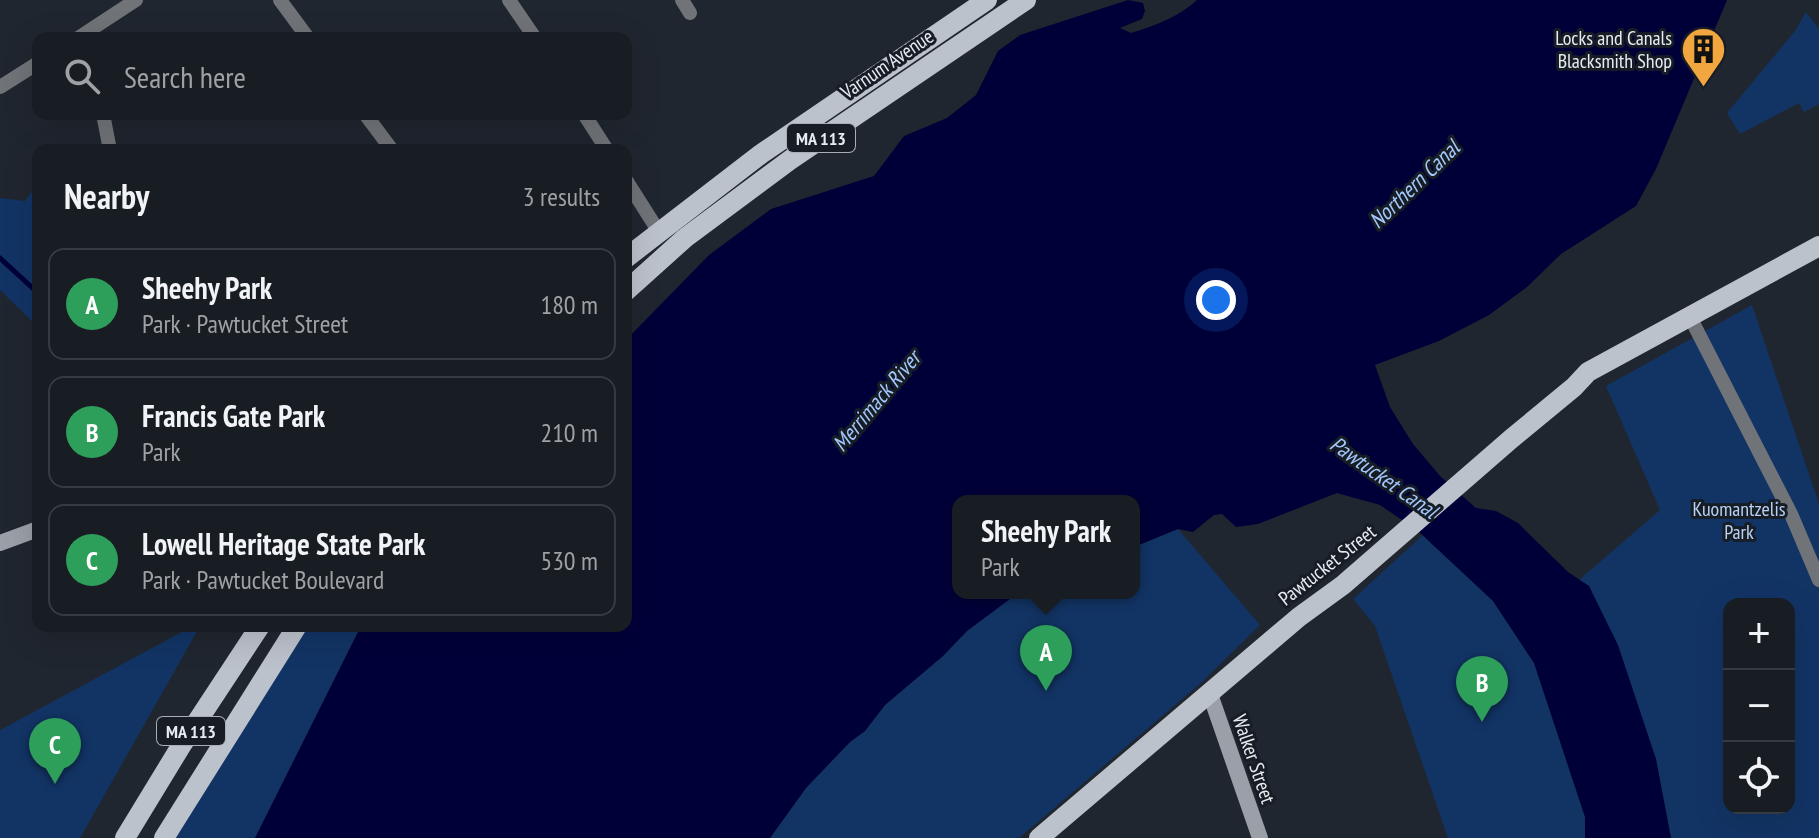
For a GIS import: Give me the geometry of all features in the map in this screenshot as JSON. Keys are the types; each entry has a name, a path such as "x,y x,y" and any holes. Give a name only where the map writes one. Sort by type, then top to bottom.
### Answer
{"main road":[{"name":"Varnum Avenue","path":"632,253 714,188 804,123 987,0"},
{"name":"Varnum Avenue","path":"632,286 685,238 790,160 1026,0"},
{"name":"Pawtucket Street","path":"1039,838 1299,617 1398,539 1588,372 1819,246"},
{"name":"MA 113","path":"125,838 256,632"},
{"name":"MA 113","path":"164,838 293,632"}],"street":[{"path":"91,32 136,0"},
{"path":"280,0 304,32"},
{"path":"509,0 531,32"},
{"path":"0,87 32,67"},
{"path":"104,120 109,144"},
{"path":"370,120 388,144"},
{"path":"588,120 603,144"},
{"path":"632,189 659,232"},
{"path":"1689,315 1791,514 1819,580"},
{"path":"0,543 32,531"},
{"name":"Walker Street","path":"1210,694 1260,838"}],"green space":[{"path":"1806,12 1819,29 1819,104 1804,112 1799,103 1740,134 1727,113 1795,31"},
{"path":"32,191 32,321 0,290 0,198 25,201"},
{"name":"Kuomantzelis Park","path":"1752,305 1819,504 1819,838 1671,838 1656,759 1589,586 1579,580 1660,510 1606,386"},
{"path":"1178,529 1260,625 1202,682 1019,838 770,838 806,788 850,742 865,731 885,705 943,656 967,631 1009,599 1140,599 1140,545"},
{"path":"1423,535 1493,601 1534,663 1585,817 1585,838 1448,838 1375,626 1353,599"},
{"path":"182,632 197,632 80,838 0,838 0,730"},
{"path":"305,632 358,632 255,838 175,838 266,689"}],"water":[{"path":"1128,0 1143,3 1145,11 1142,19 1120,28 1131,33 1174,16 1197,0 1727,0 1656,169 1636,206 1561,254 1527,287 1489,315 1439,341 1375,365 1390,407 1413,444 1440,476 1476,508 1496,511 1518,523 1568,572 1589,586 1618,645 1656,759 1671,838 1585,838 1585,817 1534,663 1493,601 1418,531 1380,505 1337,493 1258,524 1236,527 1222,514 1214,515 1193,532 1178,529 1140,545 1140,495 952,495 952,599 1010,599 967,631 943,656 885,705 865,731 850,742 806,788 770,838 255,838 358,632 632,632 632,334 709,255 771,209 874,176 904,136 947,118 976,95 998,51 1020,35"}],"waterway":[{"path":"0,258 32,287"}],"place":[{"name":"Locks and Canals Blacksmith Shop","path":"1703,89"},
{"name":"Sheehy Park","path":"1046,691"},
{"name":"Francis Gate Park","path":"1482,722"},
{"name":"Lowell Heritage State Park","path":"55,784"}],"water label":[{"name":"Northern Canal","path":"1414,184"},
{"name":"Merrimack River","path":"876,401"},
{"name":"Pawtucket Canal","path":"1384,477"}]}
